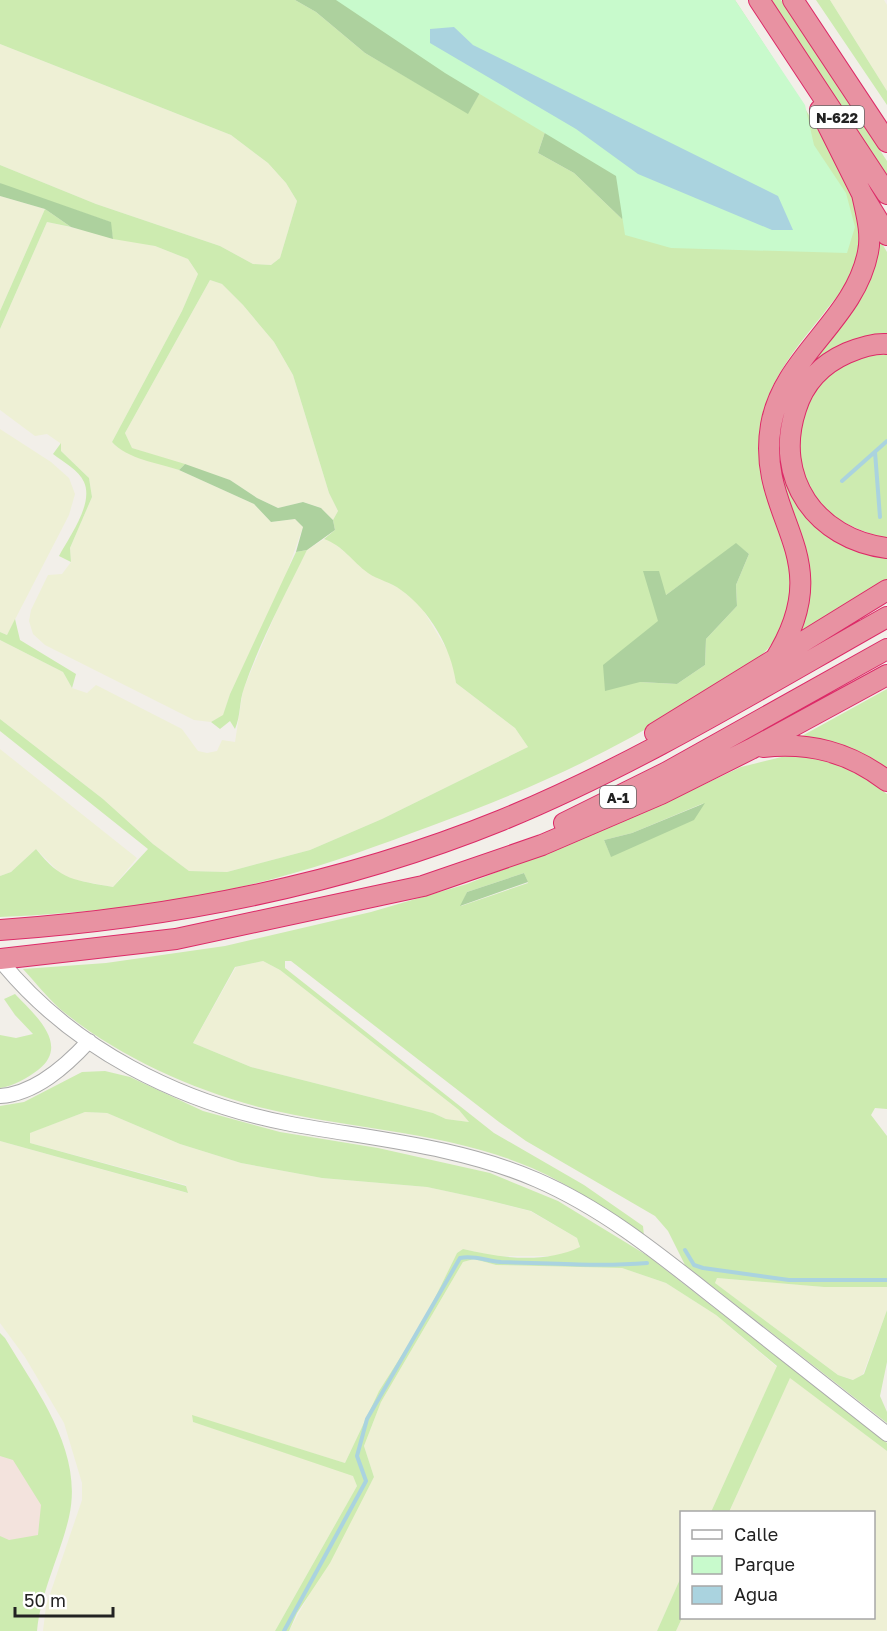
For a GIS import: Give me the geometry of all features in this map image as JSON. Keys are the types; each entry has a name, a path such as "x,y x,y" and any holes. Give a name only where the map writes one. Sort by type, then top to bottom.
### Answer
{"highway":[{"name":"N-622","path":"759,0 887,194"},
{"name":"N-622","path":"793,0 887,142"},
{"path":"786,40 862,194 887,235"},
{"path":"865,108 887,122"},
{"path":"774,661 786,641 799,609 802,587 800,563 772,466 771,426 783,388 797,365 851,295 862,272 868,251 869,224 862,194"},
{"path":"887,344 855,350 837,357 821,369 807,384 798,402 790,424 788,445 791,471 809,507 827,525 843,535 860,543 887,548"},
{"path":"543,802 887,590"},
{"name":"A-1","path":"0,930 86,924 221,903 292,887 440,842 543,802 690,729 887,617"},
{"name":"A-1","path":"0,960 176,939 331,906 470,861 571,820 667,772 887,649"},
{"path":"331,906 423,886 542,845 661,794 751,749 887,675"},
{"path":"751,749 786,745 816,747 850,758 887,781"}],"street":[{"path":"0,960 33,994 89,1041 163,1084 245,1113 450,1152 537,1180 578,1200 642,1241 887,1434"},
{"path":"0,1096 10,1095 45,1080 72,1059 89,1041"}],"shaded area":[{"path":"0,1381 49,1475 48,1530 0,1631"}],"green space":[{"path":"0,0 295,0 316,12 365,53 468,113 489,77 551,114 538,153 574,173 622,219 475,0 735,0 796,94 842,171 855,200 859,225 857,255 847,283 780,372 764,412 762,438 765,464 791,572 790,599 783,625 776,639 740,673 622,742 528,787 464,814 374,847 296,873 208,894 69,913 0,917 0,876 11,872 36,849 61,873 88,883 113,887 148,849 0,731 0,719 103,799 153,844 189,871 227,872 310,850 382,819 528,747 515,728 456,683 444,643 421,608 401,590 368,573 342,549 324,539 335,530 333,520 338,511 329,493 293,375 274,342 222,284 210,280 125,433 132,448 185,464 179,470 153,463 126,453 112,442 182,311 198,274 188,259 155,246 113,239 110,222 3,185 0,183 0,165 96,204 220,246 253,264 271,265 280,258 297,201 286,183 268,163 231,135 0,44","holes":["736,544 749,554 736,585 737,606 706,639 705,665 677,684 640,682 666,595"]},
{"path":"295,0 388,0 489,77 468,114 365,53 316,12"},
{"path":"336,0 735,0 805,105 814,145 846,193 855,227 847,253 671,248 625,235 616,176 445,73"},
{"path":"769,0 781,0 887,161 887,176"},
{"path":"816,0 830,0 887,91 887,105"},
{"path":"830,0 884,0 887,5 887,91"},
{"path":"0,44 231,135 268,163 286,183 297,201 280,258 271,265 253,264 220,246 96,204 0,165"},
{"path":"551,114 638,174 622,219 574,173 538,153"},
{"path":"0,183 111,222 113,239 71,227 45,209 0,196"},
{"path":"0,196 45,209 0,311"},
{"path":"45,209 71,227 47,222 0,329 0,311"},
{"path":"47,222 155,246 188,259 198,274 182,311 112,442 134,455 179,470 254,504 271,522 295,519 303,527 284,580 230,694 223,716 211,722 194,720 45,645 33,634 29,621 31,610 48,575 62,574 71,562 70,548 92,497 89,478 61,451 60,443 47,434 35,436 0,410 0,329"},
{"path":"878,237 887,252 887,336 793,394 796,502 887,556 887,581 797,634 778,473 775,426"},
{"path":"210,280 222,284 243,305 274,342 293,375 329,493 338,511 333,520 321,508 303,502 278,508 257,498 230,480 132,448 125,433"},
{"path":"887,349 887,538 871,534 841,520 815,499 805,486 799,471 797,446 805,410 816,386 827,372 853,359"},
{"path":"0,429 51,462 69,478 75,494 69,515 7,635 0,632"},
{"path":"61,443 61,451 89,478 92,497 70,548 71,562 59,556 79,520 86,500 86,491 84,482 78,474 53,454"},
{"path":"185,464 230,480 257,498 278,508 303,502 321,508 333,520 335,530 307,550 296,552 303,527 295,519 271,522 254,504 179,470"},
{"path":"324,539 333,542 369,573 399,588 420,605 452,658 456,683 515,728 528,747 382,819 310,850 227,872 189,871 153,844 103,799 0,719 0,640 63,672 72,688 87,693 96,685 182,729 198,751 207,753 217,751 222,740 235,742 243,690 278,608 307,550"},
{"path":"736,543 749,554 736,585 737,606 706,639 705,665 677,684 640,682 605,691 603,665 658,621 643,571 659,571 666,595"},
{"path":"307,550 250,670 242,693 235,729 230,721 220,729 211,722 223,715 230,694 296,552"},
{"path":"15,619 20,640 76,674 72,688 63,672 0,640 0,632 7,635"},
{"path":"887,689 887,771 846,748 800,737"},
{"path":"0,749 137,858 113,887 65,878 36,849 11,872 0,876"},
{"path":"794,754 820,758 855,772 887,794 887,1109 875,1108 871,1115 887,1136 887,1287 824,1287 717,1278 715,1283 838,1375 853,1380 864,1374 887,1310 887,1362 880,1396 887,1412 887,1423 685,1265 668,1231 655,1216 526,1141 291,961 285,961 285,968 494,1133 584,1185 643,1226 644,1236 562,1183 532,1168 499,1156 433,1139 263,1108 209,1092 183,1081 131,1056 82,1026 60,1009 23,969 106,963 225,946 371,912 467,884 648,811 741,767","holes":["704,803 611,856 604,840 632,833","524,873 528,883 461,906 467,892","263,961 280,970 459,1110 469,1122 446,1119 433,1113 251,1067 193,1043 235,967"]},
{"path":"705,803 694,820 611,857 604,840 632,833"},
{"path":"524,873 528,882 460,906 467,892"},
{"path":"263,961 280,970 459,1110 469,1122 446,1119 433,1113 251,1067 193,1043 236,967"},
{"path":"15,994 46,1030 51,1050 47,1060 38,1070 20,1081 0,1088 0,1035 16,1038 33,1034 4,999"},
{"path":"105,1071 130,1077 203,1111 280,1132 378,1148 490,1173 558,1201 648,1256 887,1443 887,1451 790,1378 729,1511 711,1511 777,1366 716,1315 666,1283 622,1268 496,1265 474,1259 463,1262 381,1402 364,1446 374,1477 330,1563 297,1613 289,1631 275,1631 357,1486 353,1476 193,1422 192,1415 345,1463 379,1391 424,1320 457,1253 463,1249 507,1257 552,1256 580,1247 577,1238 531,1211 427,1187 322,1178 241,1163 180,1144 107,1113 85,1112 30,1133 30,1143 186,1186 188,1193 0,1141 0,1106 24,1102 82,1072"},
{"path":"85,1112 107,1113 180,1144 241,1163 322,1178 427,1187 530,1211 577,1238 580,1248 559,1256 494,1256 463,1249 457,1253 424,1320 379,1391 345,1463 192,1416 193,1422 353,1475 357,1486 275,1631 43,1631 46,1606 82,1500 82,1483 64,1423 25,1357 0,1323 0,1141 187,1193 186,1185 30,1143 29,1133"},
{"path":"474,1259 496,1265 622,1268 666,1283 716,1315 777,1367 711,1511 680,1511 680,1579 657,1631 289,1631 374,1477 364,1446 381,1402 463,1262"},
{"path":"717,1278 824,1287 887,1287 887,1310 863,1374 854,1380 838,1375 715,1283"},
{"path":"0,1333 31,1379 55,1423 70,1469 72,1493 69,1517 42,1602 37,1631 0,1631 0,1536 9,1540 38,1535 41,1505 13,1460 0,1456"},
{"path":"790,1377 887,1451 887,1631 676,1631 682,1619 875,1619 875,1511 729,1511"},
{"path":"680,1579 682,1619 676,1631 657,1631"}],"water":[{"path":"454,27 473,45 778,196 793,230 772,230 638,174 576,129 430,43 430,29"}],"waterway":[{"path":"842,481 887,441"},
{"path":"875,452 880,517"},
{"path":"685,1250 694,1265 703,1268 789,1280 887,1280"},
{"path":"284,1631 366,1481 357,1456 367,1419 460,1258 501,1262 611,1265 647,1263"}]}
